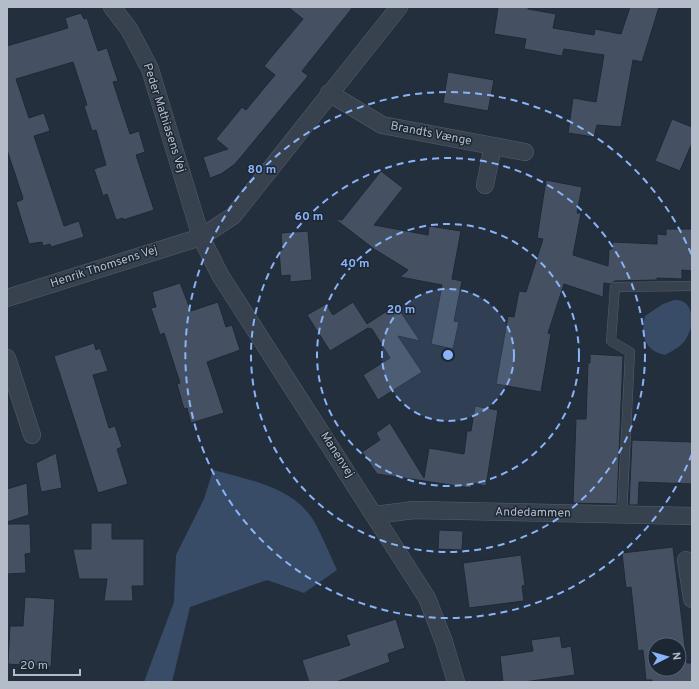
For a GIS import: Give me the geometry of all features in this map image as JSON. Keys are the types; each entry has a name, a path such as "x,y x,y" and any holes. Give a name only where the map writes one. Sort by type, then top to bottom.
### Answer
{"street":[{"name":"Peder Mathiasens Vej","path":"112,7 129,29 150,69 201,236"},
{"path":"201,236 233,216 399,7"},
{"name":"Brandts Vænge","path":"329,94 382,125 525,152"},
{"path":"486,185 493,146"},
{"name":"Henrik Thomsens Vej","path":"7,298 201,236"},
{"name":"Manenvej","path":"201,236 220,275 427,598 444,642 456,682"},
{"path":"7,358 32,435"},
{"name":"Andedammen","path":"375,515 414,510 692,516"},
{"path":"686,560 692,599"}],"lane":[{"path":"622,515 630,352 611,341 615,287 692,286"}],"water":[{"path":"674,300 680,300 689,307 692,318 690,330 684,342 665,355 653,350 646,341 643,330 645,316 663,304"},
{"path":"213,470 270,487 296,501 315,523 337,570 304,593 267,580 190,607 172,682 144,682 174,602 176,555 204,499"}],"building":[{"path":"288,7 353,7 302,71 308,76 235,164 221,174 210,178 203,157 228,149 216,139 242,107 246,110 275,75 264,66 303,19"},
{"path":"498,7 528,7 528,9 556,14 553,28 594,35 595,29 621,34 630,7 659,7 642,62 633,60 621,127 597,125 594,137 568,133 573,98 596,102 604,55 564,49 562,56 524,49 526,39 494,34"},
{"path":"81,13 84,19 87,18 98,51 107,48 118,81 113,82 130,134 139,131 145,152 136,155 154,210 123,220 123,218 116,220 107,194 103,196 94,169 106,165 96,130 92,131 84,106 87,105 73,62 16,79 29,118 44,113 50,131 34,136 64,226 79,221 84,237 51,247 50,244 43,246 42,242 29,244 16,202 22,200 23,198 7,150 7,46 68,28 65,18"},
{"path":"448,72 494,80 488,111 443,103"},
{"path":"672,119 692,127 692,143 680,171 655,161"},
{"path":"381,171 403,188 374,225 428,235 429,226 461,231 452,279 462,281 454,321 459,322 453,349 431,344 442,285 400,277 408,270 374,249 335,219 342,220"},
{"path":"546,180 582,187 577,213 581,213 573,255 608,266 609,249 612,249 613,242 657,244 657,234 666,235 666,229 692,229 692,271 682,270 682,279 657,278 657,280 615,281 610,284 604,283 603,297 564,284 548,333 551,334 541,392 496,384 508,316 514,317 519,291 526,292 543,239 537,238"},
{"path":"308,231 312,280 290,282 290,275 281,276 279,250 282,250 281,233"},
{"path":"180,283 191,311 218,302 226,327 232,325 240,350 207,362 224,413 191,423 187,408 184,409 177,384 180,383 164,333 160,335 151,308 156,307 152,292"},
{"path":"353,302 367,324 396,305 420,341 398,336 422,372 378,400 363,375 390,358 372,329 368,328 330,351 307,315 326,304 333,315"},
{"path":"94,343 96,350 100,348 108,371 93,375 109,428 115,426 122,447 117,449 128,484 98,493 54,356"},
{"path":"590,354 623,356 617,504 573,503 576,419 586,419 588,363 590,363"},
{"path":"475,406 498,410 486,486 472,483 471,488 377,474 362,452 380,440 376,433 390,423 424,478 429,448 464,454 467,431 471,431"},
{"path":"632,440 692,442 692,484 639,482 638,505 629,505"},
{"path":"56,453 62,488 41,492 36,463"},
{"path":"27,483 29,515 7,522 7,489"},
{"path":"91,523 112,523 112,539 144,539 144,586 132,586 133,601 104,601 107,579 79,579 73,549 91,549"},
{"path":"7,524 30,524 31,553 25,554 26,573 7,574"},
{"path":"439,530 463,531 462,550 438,549"},
{"path":"673,547 684,637 647,637 647,677 687,677 687,663 692,663 692,682 652,682 652,680 646,680 643,650 638,651 631,587 626,588 622,553"},
{"path":"521,555 525,585 522,586 524,601 469,608 463,563"},
{"path":"25,597 55,599 51,667 8,664 10,626 23,626"},
{"path":"396,619 405,648 388,654 390,662 336,682 309,682 302,660 350,645 346,635"},
{"path":"560,636 562,648 571,646 575,675 524,682 503,682 500,656 533,651 531,640"}]}
